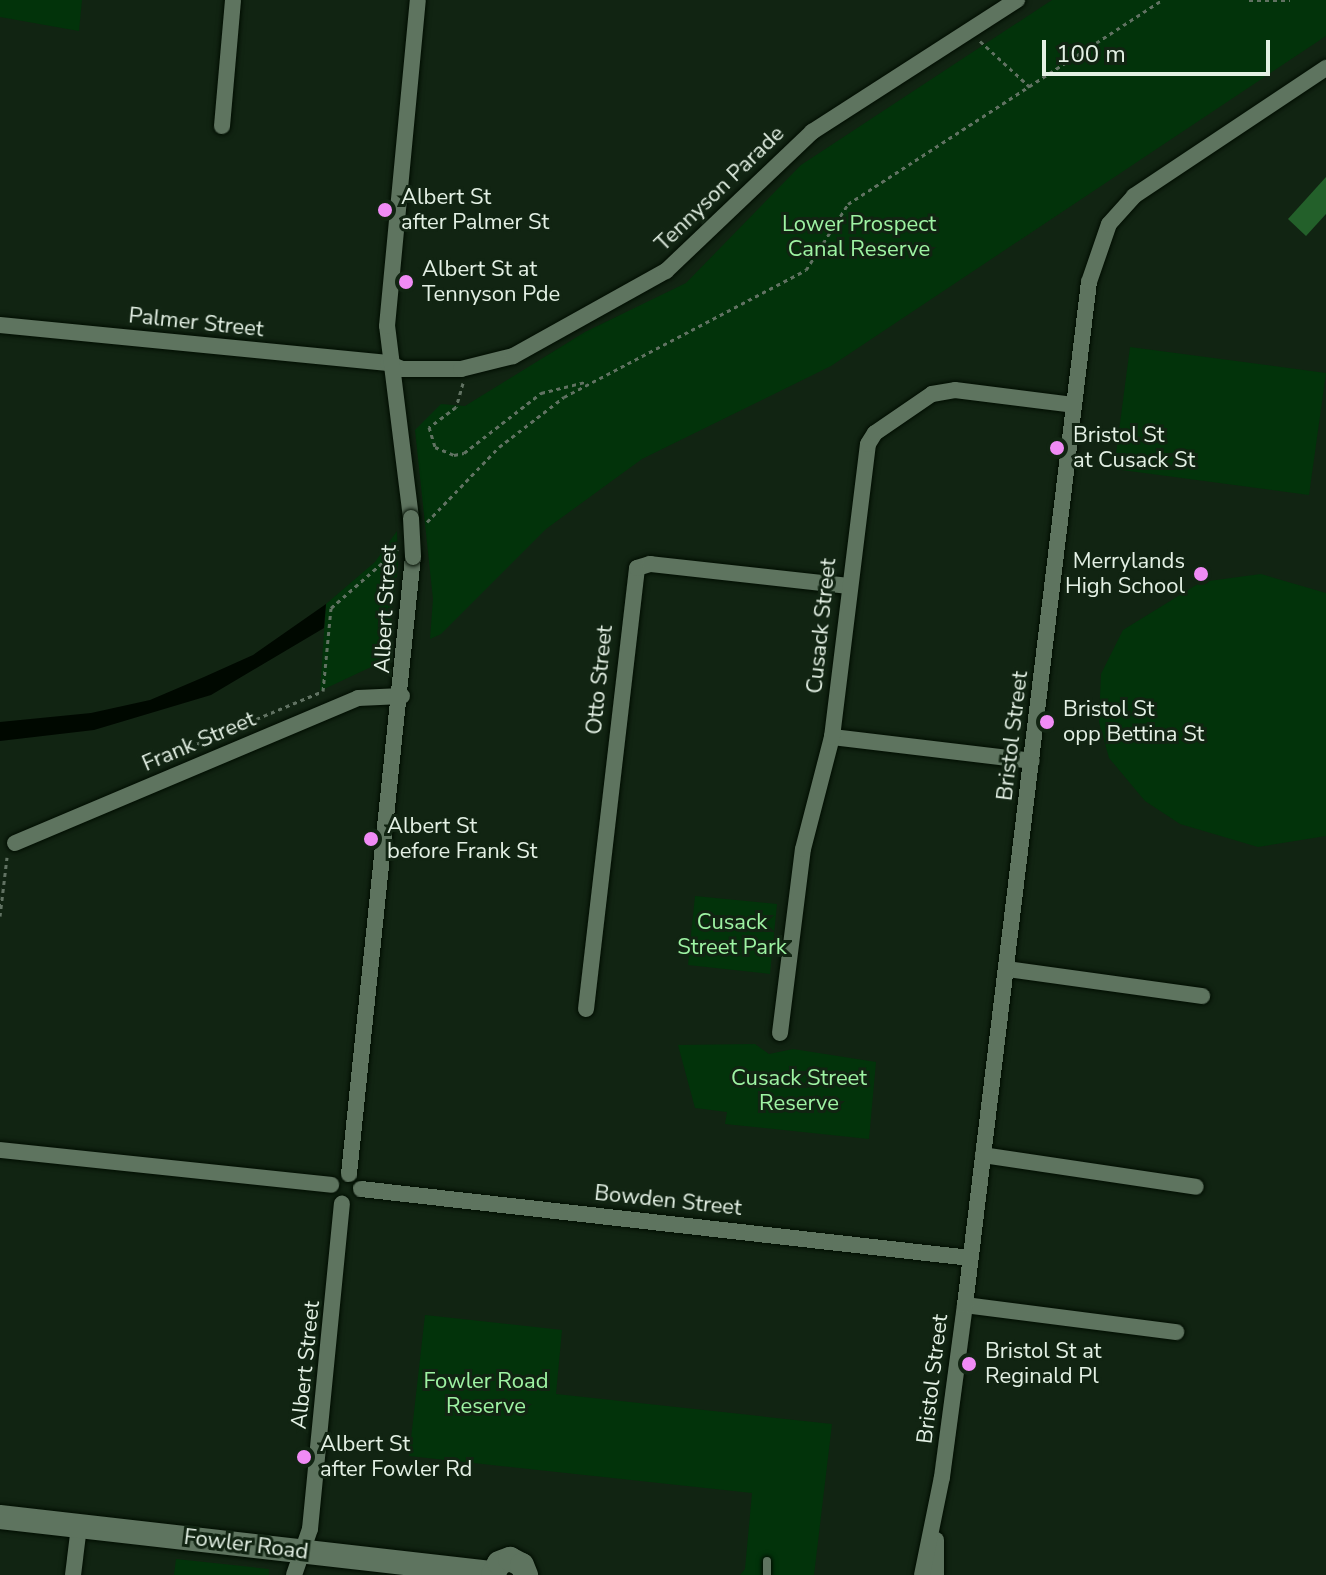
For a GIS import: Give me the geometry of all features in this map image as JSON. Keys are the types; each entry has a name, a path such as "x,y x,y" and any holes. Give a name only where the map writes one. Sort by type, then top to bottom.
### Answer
{"main road":[{"name":"Fowler Road","path":"0,1517 493,1574 499,1563 510,1559 522,1565 526,1575"}],"street":[{"path":"222,126 233,0"},
{"name":"Albert Street","path":"349,1174 419,520 388,363 387,326 418,0"},
{"name":"Tennyson Parade","path":"388,363 402,369 461,369 513,356 666,271 812,132 1017,0"},
{"name":"Bristol Street","path":"922,1575 935,1522 965,1305 1089,282 1109,224 1150,184 1326,68"},
{"name":"Palmer Street","path":"0,325 388,363"},
{"name":"Cusack Street","path":"780,1033 803,849 832,737 866,453 875,433 932,394 955,390 1073,405"},
{"name":"Otto Street","path":"586,1009 637,568 650,564 848,586"},
{"name":"Frank Street","path":"15,843 358,698 402,696"},
{"path":"832,737 1032,761"},
{"path":"1007,969 1202,996"},
{"path":"0,1150 331,1185"},
{"path":"983,1155 1196,1187"},
{"path":"349,1174 361,1189 353,1203 342,1204 332,1197 331,1185 336,1177 349,1174"},
{"name":"Bowden Street","path":"361,1189 970,1258"},
{"name":"Albert Street","path":"294,1575 310,1529 342,1204"},
{"path":"965,1305 1176,1332"},
{"name":"Bristol Street","path":"935,1522 936,1575"},
{"path":"73,1575 79,1526"}],"lane":[{"path":"767,1561 767,1575"}],"path":[{"path":"419,520 499,447 589,382 806,270 848,204 1162,0"},
{"path":"1249,0 1290,0"},
{"path":"969,31 1030,87"},
{"path":"461,369 464,390 456,407 429,427 435,447 454,455 464,453 541,393 589,382"},
{"path":"164,781 175,753 323,691 331,608 396,550"},
{"path":"0,916 8,849 15,843"}],"green space":[{"path":"0,0 82,0 79,31 0,17"},
{"name":"Lower Prospect Canal Reserve","path":"1052,0 1326,0 1326,36 831,366 642,459 546,529 441,634 430,639 433,599 415,430 441,404 465,406 585,332 686,283 801,165"},
{"path":"1130,347 1326,373 1309,495 1114,469"},
{"path":"397,531 398,566 386,660 320,691 326,604 375,562"},
{"path":"1261,574 1326,593 1326,836 1258,847 1180,824 1145,801 1109,758 1099,722 1101,674 1123,630 1201,582"},
{"name":"Cusack Street Park","path":"695,896 777,904 770,974 688,965"},
{"name":"Cusack Street Reserve","path":"755,1044 769,1054 793,1049 876,1062 869,1139 725,1124 727,1112 695,1108 678,1045"},
{"name":"Fowler Road Reserve","path":"425,1315 562,1330 556,1394 832,1424 814,1575 740,1575 745,1569 752,1493 409,1456"},
{"path":"176,1559 269,1569 269,1575 174,1575"}],"shaded area":[{"path":"326,604 324,628 211,695 94,730 0,741 0,722 91,713 150,700 253,655"}],"building":[{"path":"1326,177 1326,214 1306,236 1288,219"}],"place":[{"name":"Albert St after Palmer St","path":"385,210"},
{"name":"Albert St at Tennyson Pde","path":"406,282"},
{"name":"Bristol St at Cusack St","path":"1057,448"},
{"name":"Merrylands High School","path":"1201,574"},
{"name":"Bristol St opp Bettina St","path":"1047,722"},
{"name":"Albert St before Frank St","path":"371,839"},
{"name":"Bristol St at Reginald Pl","path":"969,1364"},
{"name":"Albert St after Fowler Rd","path":"304,1457"}]}
